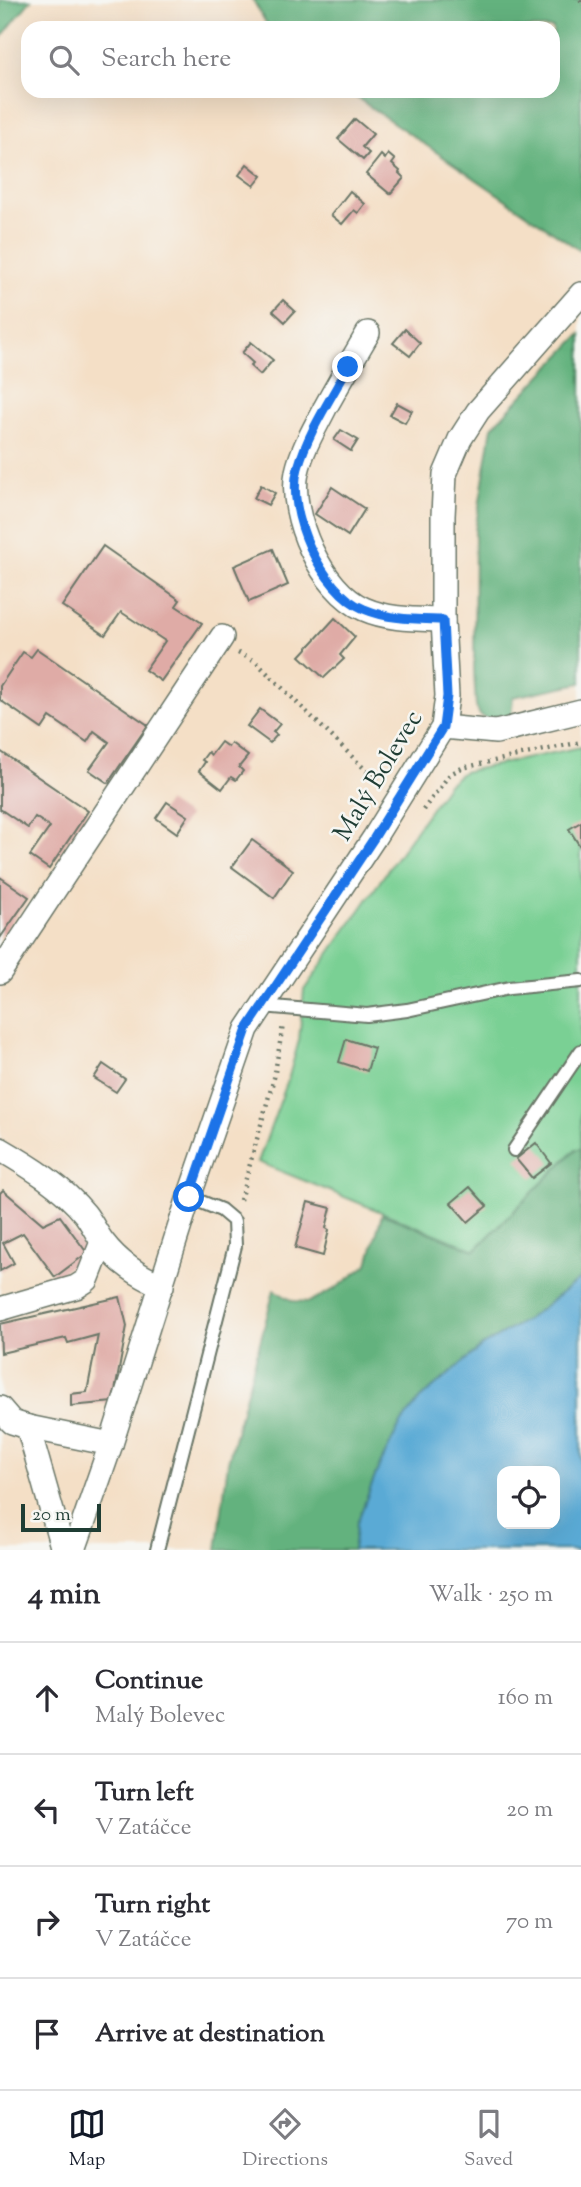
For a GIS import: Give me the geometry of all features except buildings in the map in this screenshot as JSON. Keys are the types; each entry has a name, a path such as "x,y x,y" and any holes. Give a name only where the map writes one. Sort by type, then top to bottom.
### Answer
{"street":[{"name":"Malý Bolevec","path":"74,1550 111,1444 189,1197 247,1029 443,727 447,696 443,620 445,474 460,439 478,411 581,294"},
{"path":"368,333 311,434 298,469 294,492 303,530 319,565 339,591 362,609 391,618 443,620"},
{"path":"0,972 220,640"},
{"path":"443,727 496,732 581,711"},
{"path":"0,1149 59,1188 86,1215 102,1242 136,1275 162,1286"},
{"path":"0,1309 76,1287 87,1280 102,1242"},
{"path":"0,1408 12,1422 111,1444"},
{"path":"29,1427 63,1550"}],"lane":[{"path":"262,1006 367,1015 407,1010 509,988 581,981"},
{"path":"514,1150 581,1051"},
{"path":"157,1550 235,1246 234,1221 221,1210 189,1197"}],"path":[{"path":"220,640 255,661 397,801"},
{"path":"417,819 450,774 462,768 581,742"},
{"path":"234,1221 274,1079 284,1024 290,1009"}],"green space":[{"path":"0,0 31,0 0,39"},
{"path":"253,0 581,0 581,251 357,98 560,98 560,21 265,21"},
{"path":"581,334 581,683 513,697 511,718 490,722 480,715 476,707 474,670 475,531 492,427"},
{"path":"581,747 581,1149 576,1149 475,1250 258,1162 288,1080 299,1040 304,990 448,784 463,772"},
{"path":"576,1149 581,1149 581,1278 529,1318 482,1346 420,1399 400,1425 378,1469 357,1523 353,1550 217,1550 228,1462 274,1290 293,1301 309,1302 335,1289 368,1264 382,1214 475,1250"}],"water":[{"path":"581,1278 581,1550 353,1550 357,1523 378,1469 400,1425 420,1399 482,1346 529,1318"}],"route":[{"path":"189,1197 247,1029 374,838 443,727 447,696 443,620 391,618 362,609 339,591 319,565 303,530 294,492 298,469 311,434 348,367"}]}
